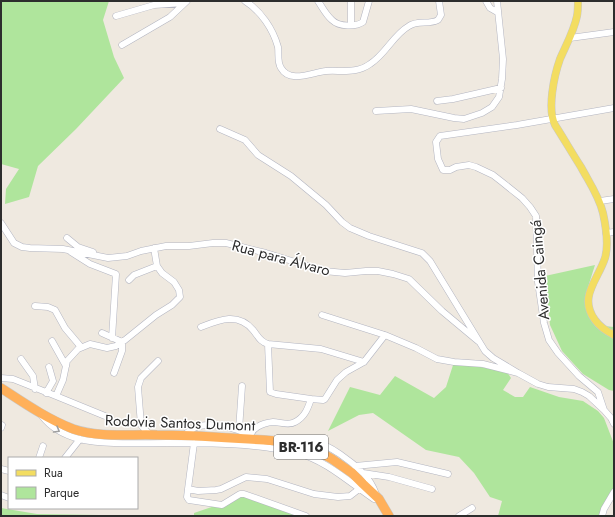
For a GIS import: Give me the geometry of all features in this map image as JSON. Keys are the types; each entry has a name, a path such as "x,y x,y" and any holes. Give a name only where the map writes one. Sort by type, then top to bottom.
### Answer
{"highway":[{"name":"Rodovia Santos Dumont","path":"1,388 59,423 83,432 250,437 296,445 319,447 332,454 352,473 381,502 389,516"}],"main road":[{"path":"578,1 577,15 570,38 558,67 552,98 553,119 555,126 600,201 606,233 607,248 605,258 588,296 588,306 599,325 614,335"}],"street":[{"path":"245,1 258,11 274,33 280,67 290,75 304,76 324,71 347,72 366,67 378,58 398,35 410,25 416,22 428,23 438,20 441,15 439,1"},
{"path":"318,1 331,20 337,23 351,25 363,22 369,1"},
{"path":"351,1 351,25"},
{"path":"486,1 490,8 498,12"},
{"path":"376,111 411,109 464,119 482,113 492,107 499,97 501,88 502,59 497,1"},
{"path":"116,16 154,5 186,2"},
{"path":"122,46 170,17 186,2"},
{"path":"570,38 614,32"},
{"path":"437,101 454,99 501,88"},
{"path":"464,119 466,131 614,110"},
{"path":"220,129 245,140 258,155 291,176 326,205 342,222 350,228 369,236 422,253 430,261 478,341 485,351 493,358 538,384 582,392 589,396 604,410"},
{"name":"Avenida Caingá","path":"466,131 440,136 436,142 440,165 443,170 450,170 456,167 469,165 493,175 522,198 536,216 538,282 544,323 549,340 558,354 579,376 598,392 604,410 612,418 614,424"},
{"path":"600,201 614,198"},
{"name":"Rua para Álvaro","path":"1,223 7,234 18,246 30,248 56,248 113,258 127,256 154,248 213,243 231,244 324,271 345,273 372,271 393,274 409,279 442,311 478,341"},
{"path":"606,233 614,232"},
{"path":"67,238 78,247 95,252 103,257"},
{"path":"56,396 70,357 81,347 90,344 111,347 122,342 137,329 172,305 180,297 179,290 174,282 162,273 157,266 154,248"},
{"path":"67,250 90,264 116,274 112,338"},
{"path":"129,280 134,275 157,266"},
{"path":"35,306 48,307 56,310 65,328 81,347"},
{"path":"322,314 385,335 437,358 454,362 483,364 518,373"},
{"path":"201,327 227,318 236,319 249,326 262,341 268,344 321,348 364,362"},
{"path":"102,333 122,342"},
{"path":"268,344 270,392 323,400 342,376 364,362 385,335"},
{"path":"52,341 66,366"},
{"path":"114,373 123,348 122,342"},
{"path":"21,359 33,376 35,389"},
{"path":"158,361 141,378 138,387 141,425 154,435 184,435 194,428 207,426 239,430 250,437 254,428 265,424 274,422 290,424 295,422 307,410 311,398"},
{"path":"46,393 53,382 49,367"},
{"path":"1,378 13,379 105,416"},
{"path":"239,430 242,386"},
{"path":"39,412 46,422 52,427 65,434 80,439 142,444 225,444 266,447 298,453 324,464 359,489 381,502"},
{"path":"66,457 80,439"},
{"path":"194,444 187,497 188,500 222,505 240,494 244,494 306,516"},
{"path":"39,457 43,446"},
{"path":"314,460 319,447"},
{"path":"324,464 332,454 355,466 372,484 381,502"},
{"path":"355,466 397,462 448,474"},
{"path":"363,473 389,477 432,489"},
{"path":"188,489 198,491 221,489 246,477 267,479 314,494 338,497 350,496 359,489"},
{"path":"602,516 604,509 614,492"},
{"path":"459,516 472,508"}],"green space":[{"path":"1,1 109,1 103,20 114,57 124,78 76,129 38,166 29,197 5,204 6,189 19,169 1,164"},
{"path":"595,265 588,287 588,306 604,326 614,327 614,391 609,390 583,374 562,351 550,325 545,276"},
{"path":"454,362 507,372 511,378 503,390 515,397 523,397 530,387 559,397 583,401 598,411 604,418 614,444 614,490 613,494 606,500 599,516 498,516 502,501 490,497 474,473 459,457 426,450 373,413 359,415 328,431 350,387 380,395 395,376 434,398 446,387"},
{"path":"244,496 305,516 194,516 194,513"},
{"path":"1,508 37,514 100,516 1,516"}]}
